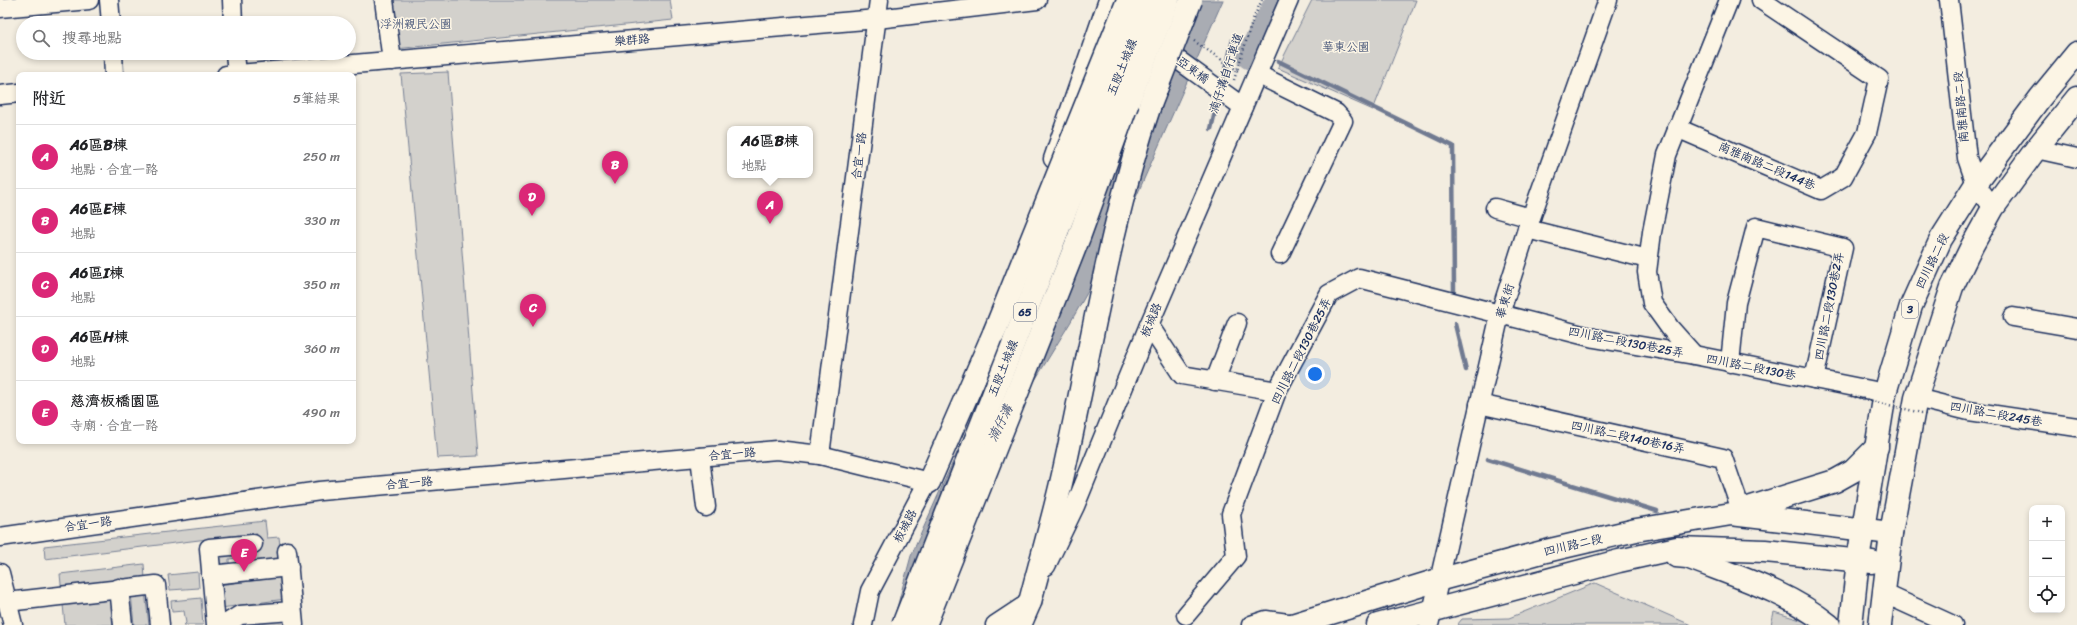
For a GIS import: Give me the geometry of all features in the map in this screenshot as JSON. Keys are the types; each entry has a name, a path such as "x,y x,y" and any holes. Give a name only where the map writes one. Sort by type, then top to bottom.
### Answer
{"main road":[{"path":"929,482 994,333 1128,0"},
{"name":"五股土城線","path":"903,625 1148,0"},
{"name":"五股土城線","path":"925,625 1078,237 1168,0"},
{"path":"1020,625 1030,602 1066,464 1114,232 1137,144 1191,0"},
{"name":"四川路二段","path":"1858,560 1885,393 1911,306 1941,239 1976,184 2040,98 2077,53"},
{"path":"1880,625 1891,532 1921,406 1952,288 1972,246 1994,208 2036,149 2077,98"},
{"path":"1736,512 1835,480 1853,471 1877,447"},
{"name":"四川路二段","path":"1293,624 1438,580 1636,530 1736,512 1891,532"},
{"path":"1378,625 1431,618 1647,554 1677,548 1765,551 1888,564"},
{"path":"1647,554 1687,557 1749,582 1810,610 1829,625"},
{"name":"3","path":"1852,625 1858,560"}],"street":[{"path":"0,8 89,0"},
{"path":"109,0 110,16"},
{"path":"232,0 233,16"},
{"path":"384,0 392,61"},
{"name":"合宜一路","path":"820,455 879,0"},
{"name":"樂群路","path":"266,72 876,19 1037,0"},
{"name":"板城路","path":"863,625 870,591 929,482 974,374 1035,213 1108,0"},
{"name":"亞東橋","path":"1118,0 1146,36 1243,107"},
{"name":"板城路","path":"1030,602 1075,506 1149,325 1289,0"},
{"name":"華東街","path":"1431,618 1438,580 1500,314 1529,224 1608,0"},
{"path":"1677,128 1729,0"},
{"name":"南雅南路二段144巷","path":"1677,128 1821,190 1843,176 1867,133 1879,79 1761,0"},
{"name":"南雅南路二段","path":"1949,0 1960,85 1965,150 1976,184 1994,208"},
{"path":"113,60 114,72"},
{"path":"232,72 234,60"},
{"path":"1257,74 1336,113 1343,121 1280,254"},
{"path":"0,95 16,93"},
{"name":"四川路二段130巷","path":"1677,128 1667,155 1652,232 1647,272 1652,303 1670,328 1694,355 1885,393"},
{"path":"2036,149 2077,158"},
{"path":"1495,208 1529,224 1648,259"},
{"name":"四川路二段130巷2弄","path":"1730,363 1736,303 1756,227 1843,248 1814,379"},
{"name":"四川路二段130巷25弄","path":"1186,615 1236,556 1232,514 1277,392 1329,294 1359,278 1470,308 1500,314 1531,326 1694,355"},
{"path":"2013,317 2077,328"},
{"path":"1215,381 1237,323"},
{"path":"1149,325 1182,375 1277,392"},
{"name":"四川路二段140巷16弄","path":"1479,404 1723,458 1736,512"},
{"name":"四川路二段245巷","path":"1921,406 1969,411 2077,427"},
{"name":"合宜一路","path":"0,536 320,491 777,450 820,455 929,482"},
{"path":"700,457 706,508"},
{"path":"216,625 209,548 253,544"},
{"path":"211,575 288,559 293,618 240,616 224,625"},
{"path":"0,573 13,625"},
{"path":"7,602 119,588 156,585 160,625"},
{"path":"119,588 123,625"},
{"path":"852,625 870,591"},
{"path":"1883,593 1953,625"},
{"path":"995,625 1030,602"},
{"path":"1251,625 1266,620 1293,624"}],"path":[{"name":"湳仔溝自行車道","path":"1225,94 1238,72 1253,19 1262,0"},
{"path":"1851,396 1921,406"}],"green space":[{"name":"浮洲親民公園","path":"389,0 670,0 673,20 395,49"},
{"name":"華東公園","path":"1312,0 1416,0 1373,110 1278,68"},
{"path":"448,72 478,456 437,458 401,74"},
{"path":"265,521 267,538 279,537 282,562 245,565 245,557 229,559 229,567 219,568 218,552 257,548 256,533 45,559 44,546"},
{"path":"144,564 145,579 112,598 113,625 65,625 60,574"},
{"path":"198,572 199,588 170,590 168,575"},
{"path":"282,577 285,599 221,608 219,585"},
{"path":"1595,583 1691,625 1457,625 1462,619 1509,618"},
{"path":"145,592 149,625 134,625 131,593"},
{"path":"201,598 203,625 184,625 186,623 184,611 172,612 171,601"},
{"path":"1774,612 1804,621 1808,625 1771,625"},
{"path":"283,619 284,625 241,625 244,623"}],"water":[{"path":"1176,0 1223,0 1118,238 1070,323 1021,403 897,625 895,615 911,556 1055,233"}],"waterway":[{"name":"湳仔溝","path":"1250,56 1279,0"},
{"path":"1222,86 1233,39"},
{"path":"1278,61 1453,146 1454,291"},
{"path":"1211,129 1219,95"},
{"path":"1455,324 1466,370"},
{"path":"1488,459 1657,511"}],"place":[{"name":"A6區E棟","path":"615,184"},
{"name":"A6區H棟","path":"532,216"},
{"name":"A6區B棟","path":"770,224"},
{"name":"A6區I棟","path":"533,327"},
{"name":"慈濟板橋園區","path":"244,572"}]}
